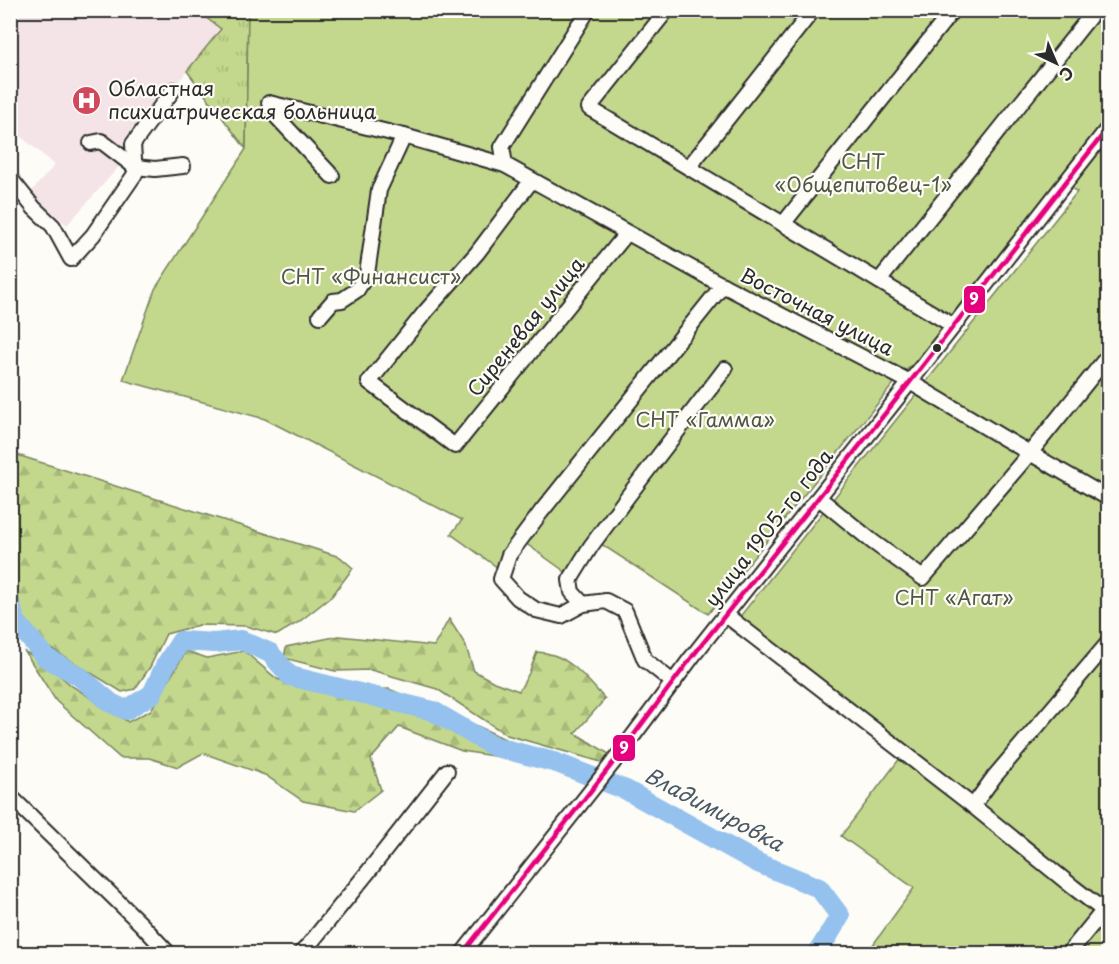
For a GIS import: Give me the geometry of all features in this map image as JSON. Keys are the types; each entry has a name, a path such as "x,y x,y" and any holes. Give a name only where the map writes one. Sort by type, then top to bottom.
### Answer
{"street":[{"path":"505,165 502,147 588,10"},
{"path":"668,10 589,108 954,326"},
{"path":"689,166 813,10"},
{"path":"783,224 953,10"},
{"path":"879,281 1095,10"},
{"path":"10,178 34,208 53,226 71,259 93,235 135,174 133,144 173,90"},
{"name":"Восточная улица","path":"332,176 276,116 269,103 404,136 505,165 723,285 910,382 1108,498"},
{"name":"улица 1905-го года","path":"462,954 1108,128"},
{"path":"320,316 333,301 342,300 357,290 367,274 379,190 404,136"},
{"path":"91,143 101,141 135,167 155,169 183,166"},
{"name":"Сиреневая улица","path":"532,180 477,253 426,311 369,382 455,446 627,233"},
{"path":"674,683 645,660 625,611 606,601 583,604 561,616 536,610 518,598 501,579 509,555 541,512 723,285"},
{"path":"819,498 873,542 923,578 1030,453 1108,357"},
{"path":"583,604 572,592 570,580 591,546 725,369"},
{"path":"726,615 973,806 1073,888 1107,910 1068,954"},
{"path":"973,806 994,777 1108,643"},
{"path":"308,951 447,771"},
{"path":"10,796 169,954"}],"shaded area":[{"name":"Областная психиатрическая больница","path":"10,11 197,11 221,29 119,156 124,161 67,225 30,193 55,165 11,128"}],"green space":[{"path":"197,11 248,11 246,149 187,71 221,29"},
{"path":"248,11 1108,11 1108,953 867,953 914,888 841,836 904,753 730,629 1077,192 1065,184 954,326 899,377 708,614 592,538 567,573 525,543 501,570 451,534 462,520 265,419 123,380 155,289 246,149"},
{"path":"11,453 340,557 353,568 332,596 299,622 277,635 246,626 199,625 166,634 150,667 135,689 122,692 42,643 11,617"},
{"path":"449,619 465,644 474,671 494,682 519,691 537,652 558,657 583,675 605,699 575,733 609,754 605,763 507,735 437,689 371,670 335,671 284,658 286,647 339,636 434,646"},
{"path":"186,651 207,658 244,651 277,679 317,691 389,689 511,742 505,758 462,751 399,727 371,759 381,790 354,811 303,801 265,775 203,753 178,767 149,758 120,758 56,701 25,652 40,659 72,686 128,722 151,710"}],"waterway":[{"name":"Владимировка","path":"10,602 15,620 45,657 79,676 111,703 126,710 152,694 165,666 181,641 215,643 241,640 270,653 290,676 433,711 493,746 557,763 626,790 758,863 819,888 840,916 817,954"}],"transit line":[{"name":"9","path":"462,954 1108,128"}],"place":[{"name":"Областная психиатрическая больница","path":"87,100"}],"park label":[{"name":"СНТ «Общепитовец-1»","path":"863,174"},
{"name":"СНТ «Финансист»","path":"371,277"},
{"name":"СНТ «Гамма»","path":"705,420"},
{"name":"СНТ «Агат»","path":"954,598"}]}
